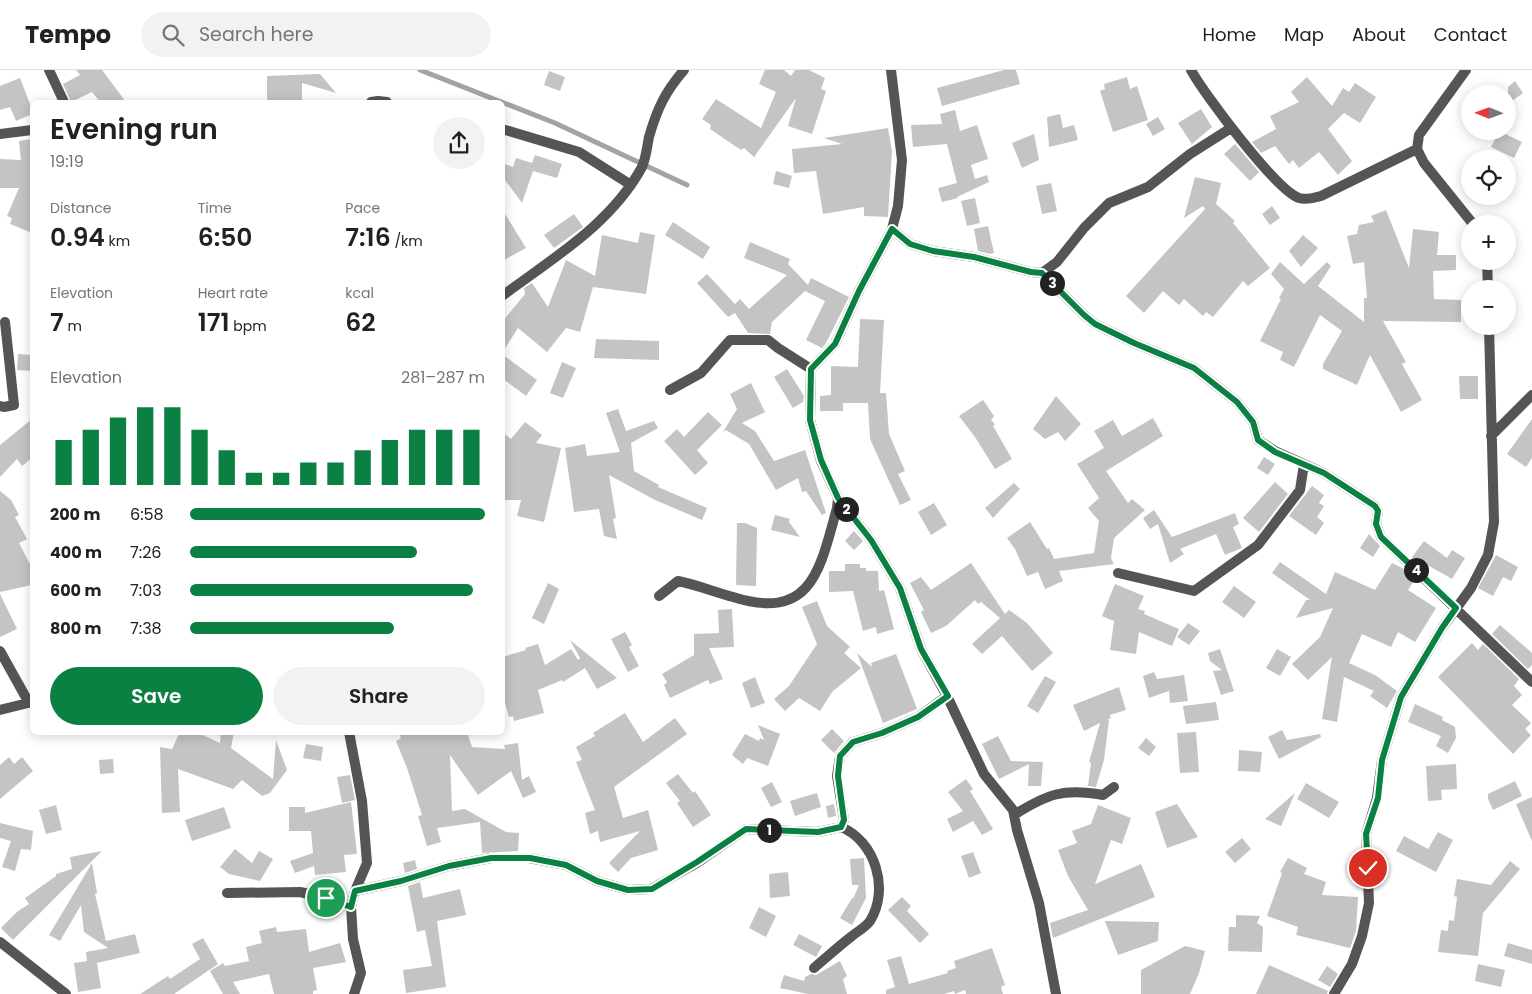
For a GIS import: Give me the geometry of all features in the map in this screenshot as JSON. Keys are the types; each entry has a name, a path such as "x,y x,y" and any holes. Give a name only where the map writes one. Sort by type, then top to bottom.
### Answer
{"street":[{"path":"49,70 63,100"},
{"path":"505,294 581,238 611,210 631,185 643,164 654,121 667,90 684,70"},
{"path":"891,70 902,160 898,206 892,229 859,291 835,344 811,369 810,420 821,460 838,498 871,540 900,588 921,649 948,696 984,774 1013,810 1016,830 1039,903 1056,994"},
{"path":"1191,70 1199,86 1231,128 1279,183 1298,198 1311,199 1321,196 1417,149"},
{"path":"1466,70 1419,135 1417,149 1424,163 1466,215"},
{"path":"1042,273 1057,262 1084,228 1108,204 1148,187 1190,154 1231,128"},
{"path":"0,134 30,130"},
{"path":"505,130 579,152 631,185"},
{"path":"892,229 910,244 933,251 974,257 1031,272 1042,273 1095,324 1134,343 1194,368 1237,402 1253,422 1258,440 1275,452 1324,473 1375,506 1378,511 1376,524 1381,537 1456,608 1521,674 1532,682"},
{"path":"0,406 14,405 5,322"},
{"path":"1334,994 1352,964 1362,936 1369,903 1366,834 1378,798 1382,760 1401,697 1442,628 1471,588 1488,555 1494,522 1489,335"},
{"path":"670,390 701,373 730,340 768,340 811,369"},
{"path":"1491,436 1532,395"},
{"path":"1118,573 1194,591 1258,545 1300,490 1304,464"},
{"path":"659,596 678,581 703,586 733,597 765,603 783,602 798,596 817,572 837,508 838,498"},
{"path":"0,651 30,700"},
{"path":"841,827 844,820 838,776 840,756 853,742 882,733 918,717 948,696"},
{"path":"0,710 30,702"},
{"path":"350,735 362,801 367,863 355,891 351,907 353,939 361,973 354,994"},
{"path":"1014,815 1035,802 1062,791 1084,791 1103,794 1114,787"},
{"path":"355,891 401,881 449,866 491,858 530,858 566,865 597,881 628,890 652,889 746,829 818,832 841,827 850,831 865,844 876,866 878,894 876,908 869,923 814,968"},
{"path":"227,893 300,892 326,898 351,907"},
{"path":"0,942 66,994"}],"building":[{"path":"76,70 102,70 124,100 98,100 92,92 75,100 70,100 63,84 80,75"},
{"path":"765,70 784,70 791,76 795,70 809,70 825,78 821,89 826,91 812,134 788,126 796,98 754,157 744,148 741,150 710,129 711,125 702,119 716,99 761,128 776,92 759,84"},
{"path":"1004,70 1016,70 1020,84 942,106 937,88"},
{"path":"549,71 565,77 560,91 544,85"},
{"path":"320,74 336,93 302,83 302,100 267,100 267,76"},
{"path":"1127,77 1130,89 1137,86 1148,120 1113,132 1100,91 1105,89 1104,84"},
{"path":"1307,77 1332,106 1343,88 1349,92 1355,83 1376,97 1360,123 1344,113 1328,129 1352,161 1338,175 1319,152 1299,168 1293,160 1289,164 1275,146 1261,153 1252,142 1276,129 1270,116 1299,102 1291,92"},
{"path":"20,78 30,104 30,115 16,121 10,107 0,110 0,86"},
{"path":"1515,81 1523,93 1516,98 1516,85 1510,85"},
{"path":"1201,109 1212,127 1192,144 1178,123"},
{"path":"955,110 960,131 977,125 988,159 971,165 975,179 987,175 989,182 958,198 942,202 938,188 957,183 947,144 913,147 911,125 942,124 940,114"},
{"path":"1060,114 1063,128 1074,125 1078,140 1049,147 1047,117"},
{"path":"1158,117 1165,129 1153,136 1146,124"},
{"path":"888,128 892,151 888,217 864,216 864,207 823,214 816,171 794,173 792,149 842,144 824,138"},
{"path":"1034,134 1039,160 1022,168 1012,143"},
{"path":"30,139 30,232 10,224 12,218 7,216 19,188 0,188 0,159 21,160 19,141"},
{"path":"1516,139 1522,142 1516,154 1516,150 1497,150 1491,147 1494,140"},
{"path":"1235,144 1259,172 1250,181 1224,154"},
{"path":"535,155 562,164 557,178 533,171 522,203 505,180 505,164 513,167 516,158 532,163"},
{"path":"776,171 792,176 789,188 773,184"},
{"path":"1195,177 1221,183 1216,204 1235,221 1233,223 1270,268 1248,286 1243,281 1213,317 1206,312 1203,316 1184,299 1179,305 1163,291 1144,313 1126,296 1205,209 1203,206 1184,218"},
{"path":"1051,183 1057,211 1042,214 1036,186"},
{"path":"975,198 980,223 967,226 961,201"},
{"path":"1272,206 1280,218 1270,225 1262,214"},
{"path":"1386,210 1409,268 1413,229 1439,232 1437,255 1456,255 1456,270 1433,271 1434,299 1461,300 1461,322 1383,321 1406,362 1402,364 1422,400 1401,412 1370,355 1357,385 1323,369 1323,364 1342,331 1320,315 1294,367 1280,360 1283,352 1260,341 1284,289 1271,274 1280,262 1304,284 1327,262 1331,266 1318,286 1364,322 1364,298 1367,298 1364,262 1353,264 1347,236 1357,234 1359,225 1374,222 1371,216"},
{"path":"505,214 526,248 505,259"},
{"path":"574,214 583,227 554,248 544,235"},
{"path":"673,222 710,247 703,259 665,235"},
{"path":"988,226 994,253 990,254 978,251 974,229"},
{"path":"640,232 655,235 646,294 593,287 580,332 566,328 547,352 518,328 505,348 505,318 525,294 524,288 532,283 548,307 566,260 595,276 602,235 638,243"},
{"path":"1303,235 1318,248 1301,267 1289,251"},
{"path":"750,242 790,259 788,264 808,285 811,278 849,297 822,348 806,340 825,301 805,291 772,322 770,334 748,333 735,313 728,317 697,283 707,274 735,304 740,299 749,309 787,275 744,258"},
{"path":"860,319 884,320 880,393 886,393 889,434 905,471 898,474 911,500 900,505 870,439 868,403 843,403 843,411 820,411 820,396 831,395 831,366 858,367"},
{"path":"596,339 659,341 659,360 594,358"},
{"path":"18,354 30,355 30,371 17,370"},
{"path":"505,356 537,380 526,396 505,380"},
{"path":"562,362 576,368 563,398 550,393"},
{"path":"787,369 804,396 803,402 793,408 774,377"},
{"path":"1459,376 1478,376 1478,399 1460,399"},
{"path":"751,383 765,412 742,423 755,431 774,461 805,450 826,513 822,515 806,491 802,492 798,478 776,490 749,444 726,430 723,432 737,409 730,394"},
{"path":"1056,396 1081,424 1065,441 1058,432 1045,439 1033,429"},
{"path":"983,400 994,416 991,420 995,424 993,426 1012,459 995,469 959,416"},
{"path":"618,409 626,431 654,421 658,428 631,443 634,471 659,485 658,487 707,508 702,520 655,500 609,475 616,518 613,519 617,539 604,536 599,509 574,512 565,448 585,444 587,456 620,452 606,413"},
{"path":"708,412 722,425 697,450 708,463 695,475 664,441 677,429 684,437"},
{"path":"1153,418 1163,436 1106,471 1128,503 1132,499 1145,510 1114,538 1111,558 1114,564 1059,571 1063,581 1045,589 1038,572 1027,576 1015,549 1007,538 1030,522 1047,549 1049,548 1054,559 1094,553 1099,521 1088,508 1099,498 1077,464 1104,448 1094,431 1113,420 1122,436"},
{"path":"1532,419 1532,458 1526,467 1507,454"},
{"path":"30,421 30,460 22,466 17,459 0,477 0,445"},
{"path":"525,422 542,435 536,443 561,448 544,522 517,516 521,500 505,500 505,434 511,439"},
{"path":"1264,457 1275,464 1268,475 1257,468"},
{"path":"1275,482 1288,494 1259,532 1243,518"},
{"path":"1014,483 1020,489 993,518 985,508"},
{"path":"1312,486 1324,495 1319,503 1324,506 1317,517 1324,523 1316,535 1289,516"},
{"path":"0,491 11,500 19,515 15,517 27,539 19,543 30,564 30,585 0,592"},
{"path":"934,503 947,525 931,535 918,512"},
{"path":"1154,510 1172,537 1235,513 1239,524 1233,527 1242,548 1225,555 1216,534 1180,549 1184,554 1170,563 1158,524 1150,529 1143,518"},
{"path":"775,515 790,519 789,522 800,537 771,530"},
{"path":"737,523 745,523 757,528 756,586 736,585"},
{"path":"854,531 863,541 854,550 845,541"},
{"path":"1369,534 1380,546 1373,557 1360,548"},
{"path":"1424,541 1447,558 1452,550 1465,558 1452,579 1424,563 1422,567 1412,557"},
{"path":"1496,555 1518,567 1511,581 1503,577 1493,596 1478,588"},
{"path":"1280,562 1326,594 1335,572 1375,590 1392,563 1404,569 1415,579 1408,590 1436,608 1415,642 1398,632 1391,647 1362,634 1349,663 1375,675 1397,691 1387,708 1370,696 1374,691 1344,677 1337,722 1322,719 1332,657 1308,680 1292,664 1320,637 1333,608 1296,618 1306,600 1310,600 1272,573"},
{"path":"971,563 1005,614 1009,610 1027,623 1053,653 1032,671 1002,636 982,654 972,644 1000,618 981,602 978,604 975,600 946,626 931,633 921,612 924,610 910,583 921,577 931,590"},
{"path":"845,564 860,564 860,568 866,568 866,571 878,571 879,591 884,590 894,629 877,634 876,627 863,631 853,591 829,592 829,571 845,571"},
{"path":"548,583 559,589 544,624 532,618"},
{"path":"1115,584 1144,596 1138,609 1145,611 1144,614 1179,629 1172,646 1139,632 1136,654 1110,650 1114,621 1102,616"},
{"path":"1234,586 1256,602 1244,618 1222,602"},
{"path":"0,594 17,629 0,637"},
{"path":"817,601 827,626 850,647 844,653 861,668 832,692 820,711 799,698 785,711 774,699 789,686 817,644 802,607"},
{"path":"732,609 734,647 709,648 723,679 710,684 708,680 670,698 664,685 667,682 662,674 694,655 694,634 719,633 718,610"},
{"path":"1188,623 1200,631 1189,645 1177,637"},
{"path":"1500,625 1532,653 1532,665 1528,669 1492,634"},
{"path":"625,632 632,645 629,647 639,666 628,672 611,639"},
{"path":"570,640 617,678 597,689 585,668 563,682 562,680 538,690 544,713 514,721 513,716 509,717 505,703 505,656 538,644 545,665 571,649 578,660 580,658"},
{"path":"1472,643 1478,650 1483,644 1519,679 1514,686 1522,695 1512,705 1531,723 1525,729 1531,735 1513,754 1438,677"},
{"path":"1220,649 1234,691 1221,695 1213,671 1222,670 1210,661 1208,653"},
{"path":"1277,649 1291,657 1280,676 1266,668"},
{"path":"857,653 872,667 871,663 896,654 917,709 883,723"},
{"path":"1154,672 1157,679 1184,675 1188,701 1170,703 1169,691 1149,698 1143,676"},
{"path":"1045,676 1056,682 1038,713 1027,706"},
{"path":"755,677 765,703 751,708 742,683"},
{"path":"1119,687 1126,710 1110,715 1111,718 1107,720 1109,720 1104,760 1096,787 1088,786 1091,763 1089,762 1100,723 1084,731 1073,705"},
{"path":"1216,702 1219,720 1186,724 1183,706"},
{"path":"1415,704 1443,717 1442,720 1455,727 1456,738 1448,753 1436,746 1441,736 1408,722"},
{"path":"625,713 643,742 675,718 687,734 614,787 623,818 648,810 658,850 631,858 618,872 609,863 640,831 600,842 598,831 590,834 585,813 595,810 576,762 582,760 576,747 595,736 593,733"},
{"path":"758,725 780,734 768,766 747,758 743,764 732,755 745,734 759,741 760,738 764,740"},
{"path":"832,729 844,741 834,753 821,740"},
{"path":"1282,730 1287,740 1320,734 1321,737 1279,759 1268,737"},
{"path":"1196,732 1199,772 1180,773 1177,733"},
{"path":"179,735 203,735 220,743 221,735 233,735 231,748 273,779 276,740 287,770 270,793 262,796 242,780 233,789 178,769 180,812 162,813 160,747 172,749"},
{"path":"400,735 468,735 472,747 505,749 504,745 518,743 522,780 529,776 536,792 523,798 511,771 478,795 450,755 452,811 465,809 506,832 519,833 518,851 482,853 480,822 437,828 441,842 427,846 418,816 422,815 396,741 401,738"},
{"path":"998,736 1011,761 1043,762 1041,786 1028,786 1029,764 999,779 982,744"},
{"path":"1146,738 1156,747 1149,756 1138,748"},
{"path":"306,744 323,747 321,761 303,758"},
{"path":"1239,750 1262,752 1260,772 1238,771"},
{"path":"9,757 14,764 22,757 33,771 0,799 0,765"},
{"path":"113,759 114,773 100,774 99,760"},
{"path":"1456,764 1457,789 1441,790 1442,800 1428,801 1426,766"},
{"path":"678,774 693,793 695,791 711,815 693,827 677,803 680,801 666,783"},
{"path":"350,775 355,800 342,803 337,777"},
{"path":"966,779 973,789 970,791 993,829 982,835 973,821 953,832 947,819 963,811 948,792"},
{"path":"1515,781 1522,796 1493,810 1488,794"},
{"path":"772,782 782,802 771,807 761,788"},
{"path":"1306,783 1339,802 1329,818 1297,799"},
{"path":"817,793 821,807 795,816 790,801"},
{"path":"1295,793 1281,826 1265,819 1273,812"},
{"path":"1532,797 1532,841 1516,804"},
{"path":"351,802 357,854 344,855 346,872 315,875 314,866 295,873 290,861 313,853 311,831 289,831 289,807 305,807 305,813"},
{"path":"834,804 836,816 828,818 826,806"},
{"path":"1177,804 1198,837 1167,848 1155,812"},
{"path":"56,805 62,830 46,834 39,810"},
{"path":"1098,805 1131,818 1122,844 1111,840 1095,884 1141,864 1155,897 1053,938 1050,923 1088,910 1068,876 1058,850 1077,843 1072,831 1091,824"},
{"path":"224,807 231,828 192,841 185,820"},
{"path":"0,823 33,831 31,850 21,849 15,871 2,867 11,841 0,838"},
{"path":"1438,832 1453,840 1436,872 1396,851 1404,836 1428,849"},
{"path":"1242,838 1251,849 1235,863 1225,852"},
{"path":"235,849 252,863 259,851 273,859 260,881 229,874 220,867"},
{"path":"102,851 13,940 1,928 18,911 29,904 25,898 56,876 56,874 72,869 70,857"},
{"path":"973,852 981,873 969,878 961,856"},
{"path":"864,858 866,898 852,925 840,918 853,899 859,885 852,885 850,859"},
{"path":"1288,858 1307,868 1304,874 1326,882 1322,895 1358,897 1356,931 1350,948 1296,935 1298,927 1267,916 1282,873 1280,872"},
{"path":"415,860 417,869 405,873 403,863"},
{"path":"1510,861 1520,869 1483,913 1478,956 1438,952 1441,930 1448,931 1449,920 1454,921 1457,897 1454,896 1457,879 1491,885"},
{"path":"92,863 97,893 95,894 106,941 135,934 140,953 97,963 101,988 78,992 74,963 87,961 86,952 108,948 84,932 81,905 60,941 49,935"},
{"path":"788,872 790,896 770,898 769,874"},
{"path":"420,882 423,898 460,889 466,915 437,921 446,987 406,993 403,970 432,966 425,930 417,932 408,886"},
{"path":"902,897 911,906 907,911 929,934 920,943 888,910"},
{"path":"759,907 776,916 766,937 749,928"},
{"path":"1236,915 1260,916 1257,923 1263,927 1262,952 1228,951 1229,927 1236,927"},
{"path":"1105,921 1159,922 1158,941 1118,955"},
{"path":"276,927 277,932 306,929 309,952 340,943 346,962 313,968 317,990 313,991 313,994 274,994 269,974 233,982 240,994 223,994 210,971 223,963 225,966 249,961 246,947 262,943 259,931"},
{"path":"799,934 822,946 816,957 793,945"},
{"path":"203,938 218,964 174,994 140,994 168,976 170,979 200,959 192,944"},
{"path":"1508,943 1532,950 1532,964 1504,956"},
{"path":"1185,946 1205,951 1199,973 1190,994 1141,994 1141,970"},
{"path":"992,948 1005,985 1001,987 1003,994 966,994 965,990 955,994 954,991 944,994 886,994 886,990 895,987 887,960 901,956 909,984 948,973 947,971 956,968 954,961"},
{"path":"840,961 847,976 843,979 847,994 808,994 780,988 784,975 804,981 805,977 811,974 816,975"},
{"path":"1478,964 1505,970 1501,987 1475,981"},
{"path":"1269,965 1328,991 1327,994 1256,994"},
{"path":"1327,966 1338,974 1330,987 1318,980"}],"waterway":[{"path":"420,70 496,100"},
{"path":"505,103 555,123 687,185"}],"route":[{"path":"326,898 351,907 355,891 401,881 449,866 491,858 530,858 566,865 597,881 628,890 652,889 746,829 818,832 841,827 844,820 838,776 840,756 853,742 882,733 918,717 948,696 921,649 900,588 871,540 838,498 821,460 810,420 811,369 835,344 859,291 892,229 910,244 933,251 974,257 1031,272 1042,273 1095,324 1134,343 1194,368 1237,402 1253,422 1258,440 1275,452 1324,473 1375,506 1378,511 1376,524 1381,537 1456,608 1401,697 1382,760 1378,798 1366,834 1368,868"}]}
